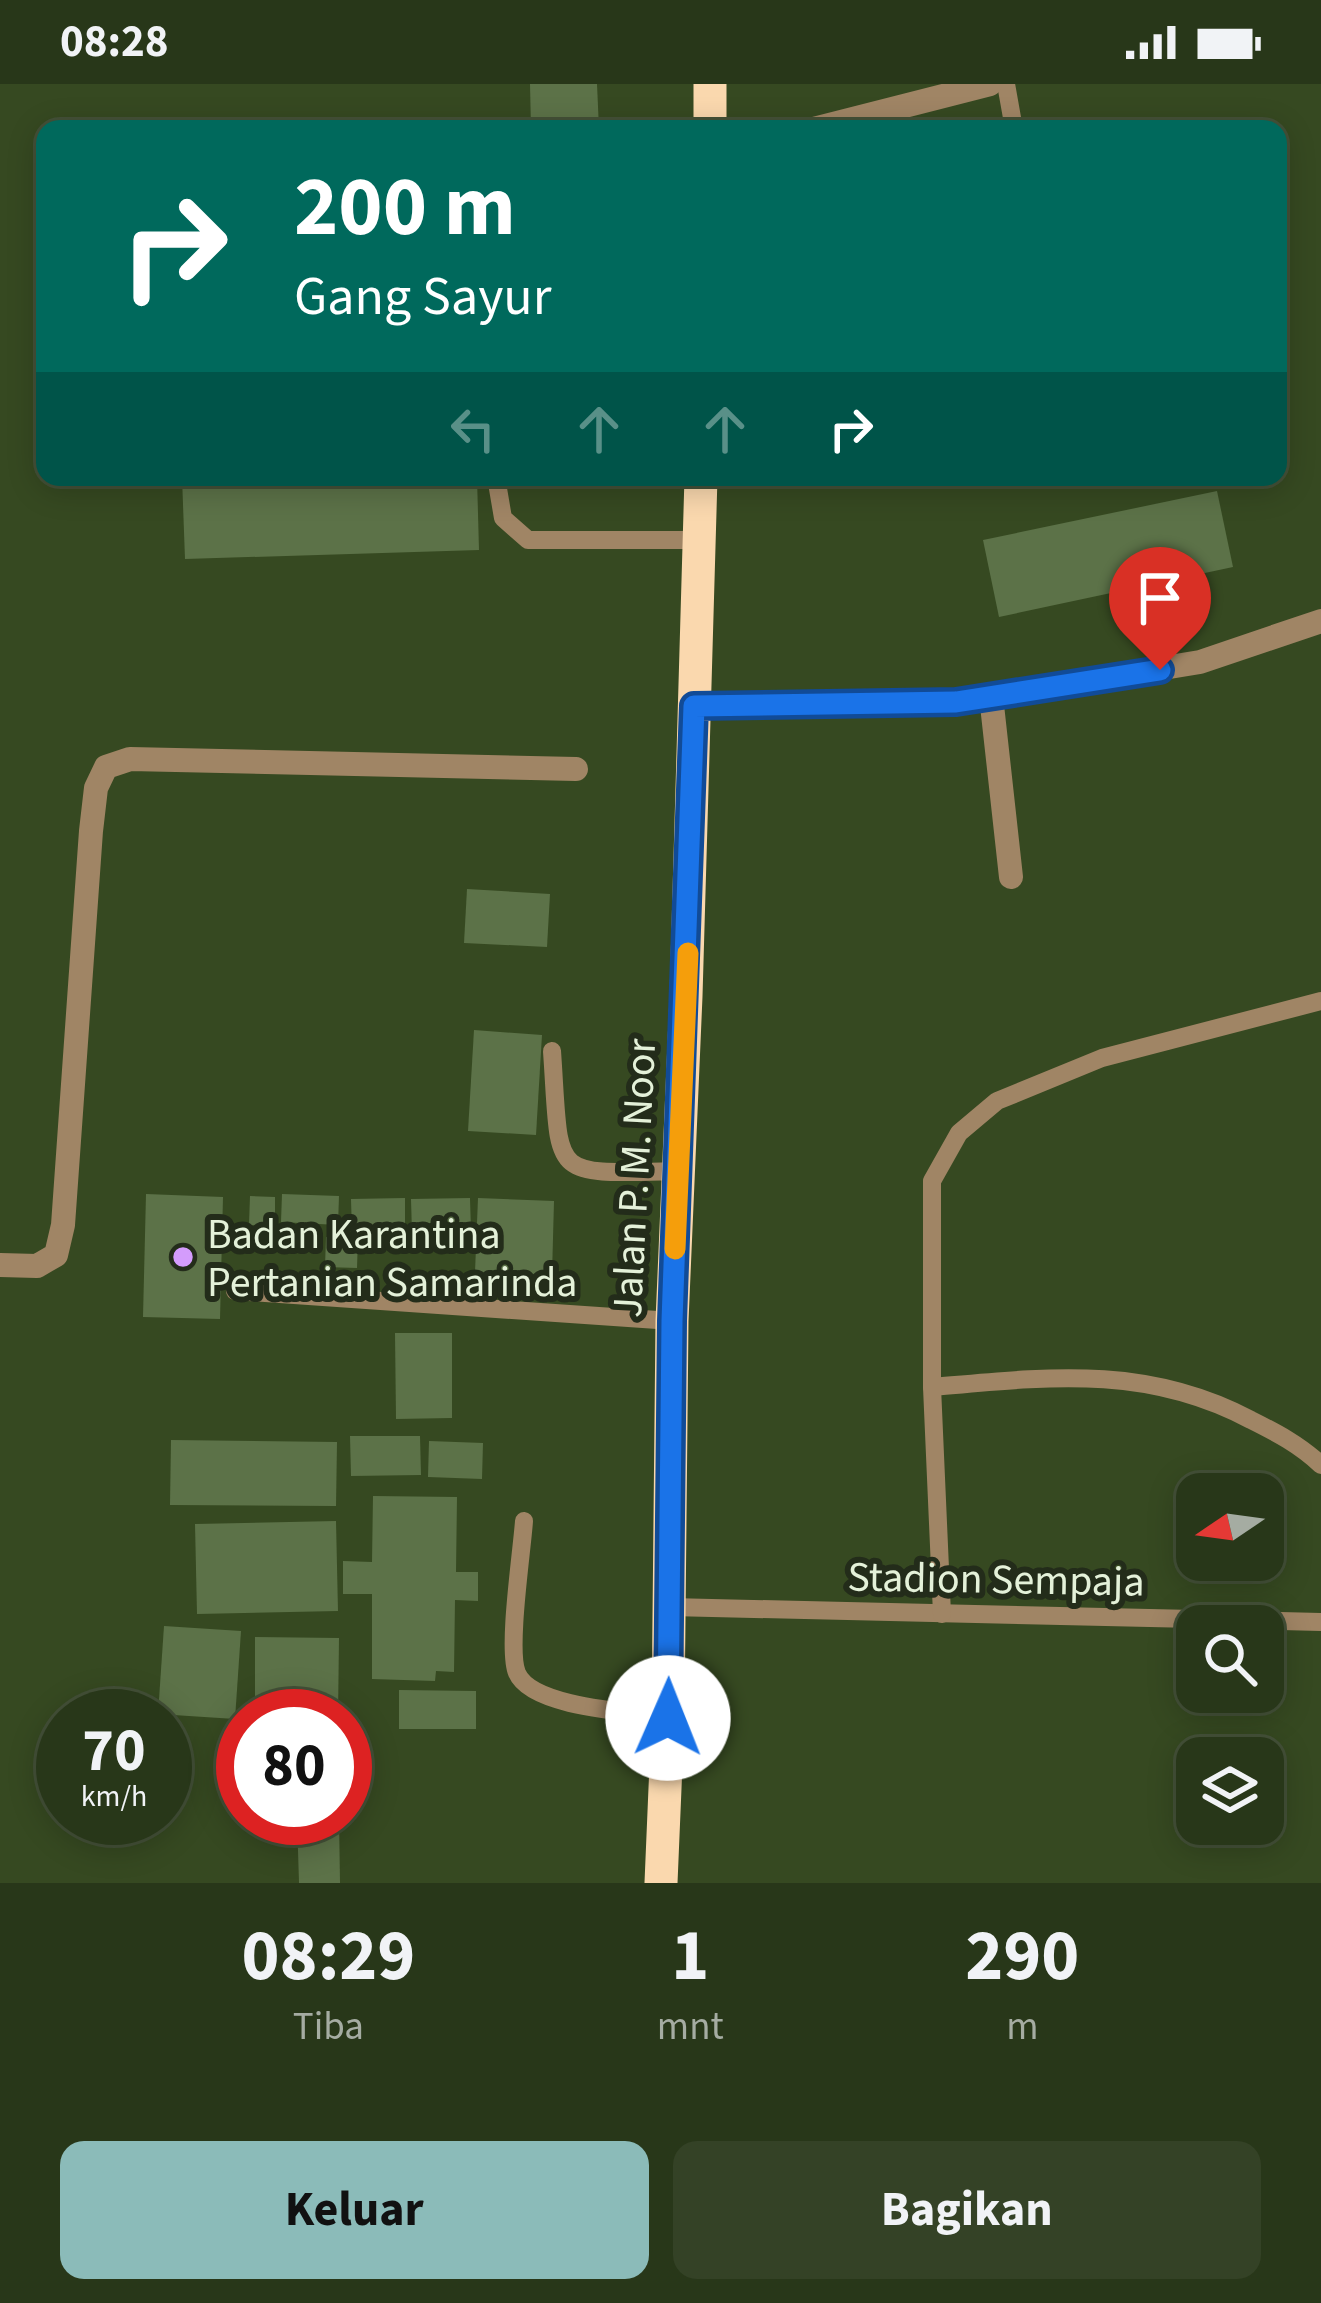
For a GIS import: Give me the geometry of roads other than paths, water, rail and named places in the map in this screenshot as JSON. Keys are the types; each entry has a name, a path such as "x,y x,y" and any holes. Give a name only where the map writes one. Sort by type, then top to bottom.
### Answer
{"highway":[{"path":"710,84 710,120"},
{"name":"Jalan P. M. Noor","path":"661,1883 668,1718 672,1321 701,486"}],"street":[{"path":"849,120 991,84"},
{"path":"694,706 956,702 1200,662 1321,621"},
{"path":"992,697 1011,877"},
{"path":"0,1264 37,1267 56,1255 63,1225 91,830 96,788 106,766 130,758 576,769"}],"lane":[{"path":"1006,84 1012,120"},
{"path":"498,486 503,518 528,540 699,541"},
{"path":"942,1614 932,1387 932,1180 959,1133 997,1101 1102,1058 1321,1001"},
{"path":"552,1051 559,1149 571,1166 592,1173 679,1171"},
{"path":"235,1291 672,1321"},
{"path":"932,1387 1066,1375 1166,1385 1233,1410 1301,1446 1321,1465"},
{"path":"524,1521 516,1672 529,1688 557,1701 668,1718"},
{"name":"Stadion Sempaja","path":"670,1607 1321,1622"}],"place":[{"name":"Badan Karantina Pertanian Samarinda","path":"183,1257"}]}
